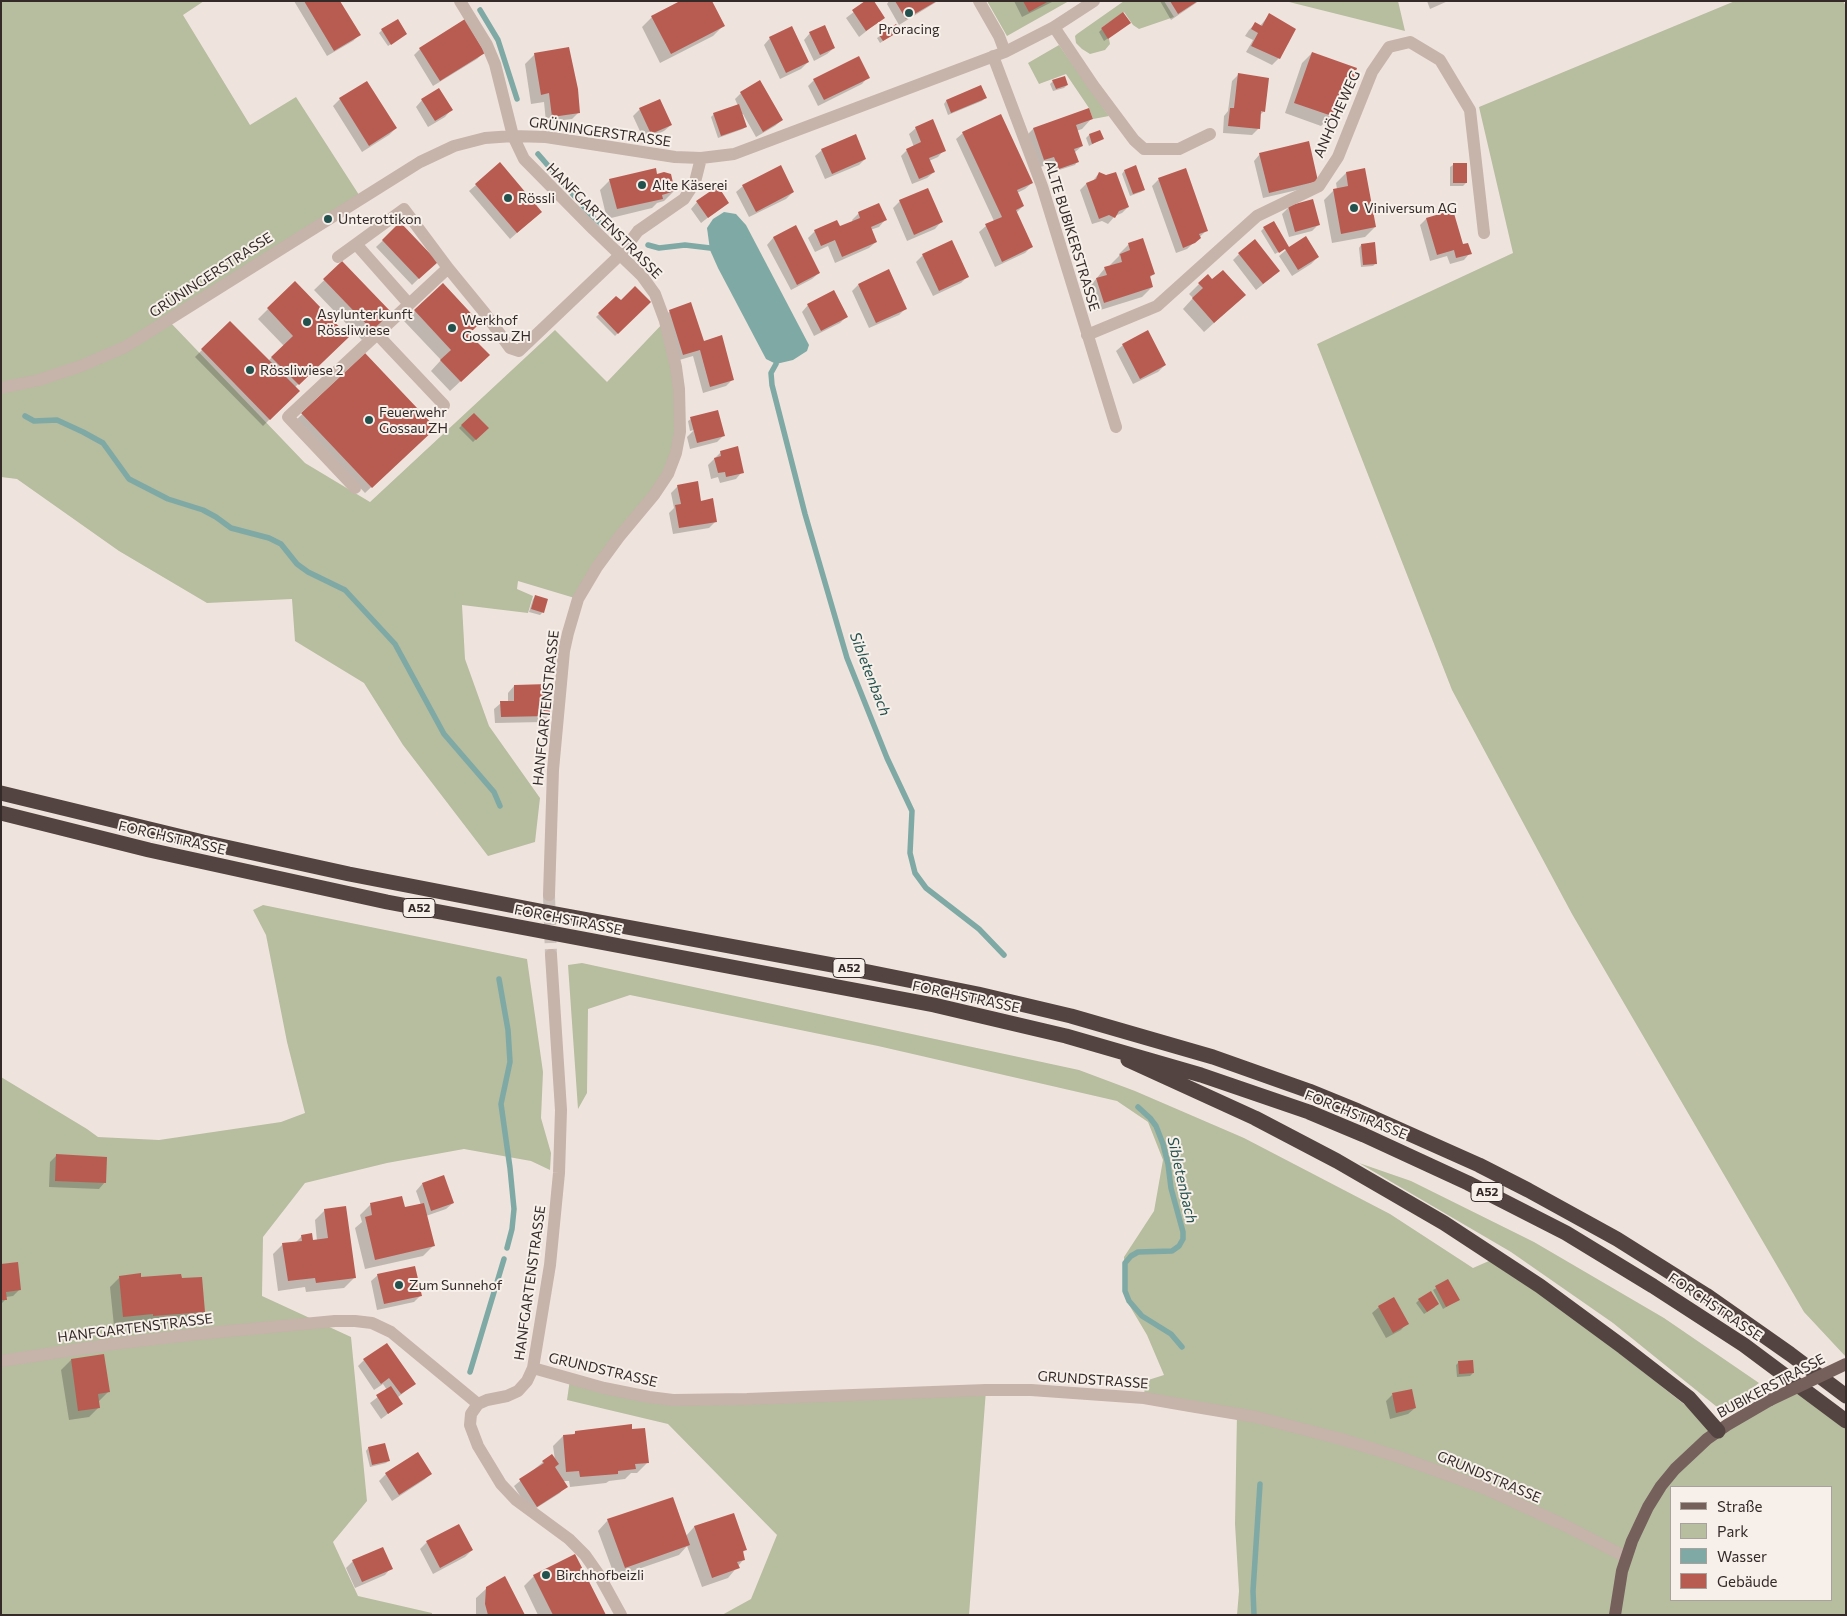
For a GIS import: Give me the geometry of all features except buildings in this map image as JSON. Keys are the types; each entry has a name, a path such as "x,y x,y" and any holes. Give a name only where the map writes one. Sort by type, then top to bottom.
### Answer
{"highway":[{"name":"FORCHSTRASSE","path":"1,792 174,835 349,874 968,992 1071,1016 1194,1051 1350,1108 1479,1165 1617,1239 1706,1295 1846,1396"},
{"name":"FORCHSTRASSE","path":"1,813 149,850 310,886 548,933 934,1005 1088,1042 1201,1075 1309,1112 1409,1154 1566,1234 1661,1290 1744,1345 1846,1421"},
{"path":"1088,1042 1255,1118 1337,1161 1444,1223 1540,1286 1623,1346 1689,1398 1718,1431"},
{"path":"1790,1354 1846,1384"}],"main road":[{"name":"BUBIKERSTRASSE","path":"1615,1615 1622,1571 1640,1522 1661,1486 1685,1459 1718,1431 1770,1400 1846,1364"}],"street":[{"name":"ALTE BUBIKERSTRASSE","path":"979,1 999,36 999,54 1042,186 1116,427"},
{"name":"GRÜNINGERSTRASSE","path":"1,388 39,380 81,366 125,346 382,185 431,156 470,141 513,136 546,137 675,157 717,157 748,150 999,54 1054,27 1094,1"},
{"name":"HANFGARTENSTRASSE","path":"466,3 496,64 513,136 519,152 534,172 649,284 662,312 676,367 680,406 680,432 676,453 662,486 596,567 578,599 573,616 564,651 553,770 549,895"},
{"path":"1054,27 1092,84 1134,140 1144,149 1180,149 1210,134"},
{"name":"ANHÖHEWEG","path":"1087,335 1157,306 1257,216 1319,186 1338,157 1372,72 1389,47 1410,42 1440,60 1470,110 1484,233"},
{"path":"338,258 404,209 510,348 517,352 620,255 638,231 678,204 688,194 695,182 701,158"},
{"path":"356,244 409,304"},
{"path":"355,488 288,417 448,268"},
{"path":"377,334 444,405"},
{"name":"HANFGARTENSTRASSE","path":"1,1361 113,1344 198,1334 355,1320 372,1324 391,1332 478,1404 518,1391 527,1381 534,1368 549,1270 559,1173 561,1110 551,955"},
{"name":"GRUNDSTRASSE","path":"534,1368 610,1390 673,1400 1031,1390 1134,1398 1256,1417 1341,1439 1396,1456 1484,1488 1564,1525 1626,1557"},
{"path":"478,1404 471,1414 471,1431 495,1476 516,1500 569,1539 586,1555 621,1615"}],"green space":[{"path":"1,1 204,1 183,15 250,125 296,97 361,198 169,321 305,463 370,502 555,330 607,382 665,321 676,367 676,453 578,599 518,581 517,589 533,596 528,613 462,605 465,659 489,726 540,798 535,842 488,856 403,745 364,683 295,641 292,599 207,603 119,551 17,479 1,477"},
{"path":"987,1 1069,1 1007,36"},
{"path":"1124,1 1164,1 1174,17 1139,29 1133,25 1124,12 1101,28 1109,39 1110,44 1105,50 1090,54 1076,43 1075,36 1077,34"},
{"path":"1285,1 1398,1 1405,31"},
{"path":"1735,1 1843,1 1846,6 1846,1357 1804,1312 1572,914 1452,690 1317,344 1513,253 1479,107"},
{"path":"1059,45 1109,116 1093,119 1089,108 1066,74 1039,84 1028,63"},
{"path":"263,905 527,959 543,1072 541,1118 551,1153 550,1170 531,1161 464,1149 387,1163 305,1183 263,1237 262,1296 351,1337 367,1501 333,1542 358,1596 432,1613 432,1615 1,1615 1,1077 98,1137 159,1140 281,1122 305,1113 287,1042 266,935 253,910"},
{"path":"582,963 1079,1070 1135,1091 1244,1138 1390,1214 1473,1268 1498,1257 1718,1431 1800,1386 1846,1421 1846,1615 1237,1615 1239,1591 1235,1524 1237,1414 1144,1398 1145,1381 1164,1375 1147,1335 1125,1298 1124,1257 1154,1211 1163,1160 1148,1122 1117,1101 878,1046 630,995 588,1009 587,1093 578,1109 568,965"},
{"path":"1359,1163 1411,1181 1534,1242 1664,1318 1759,1383 1722,1411 1613,1323 1511,1252"},
{"path":"570,1379 649,1397 986,1390 969,1615 722,1615 751,1599 777,1535 668,1424 567,1400"}],"water":[{"path":"724,212 736,214 746,225 809,345 807,351 793,360 776,364 766,359 718,268 710,250 707,228 713,219"}],"waterway":[{"path":"480,10 498,40 517,99"},
{"path":"538,154 590,214 601,224 614,231"},
{"path":"648,245 659,248 685,245 710,248"},
{"name":"Sibletenbach","path":"776,364 771,373 772,385 805,514 847,658 887,758 912,811 910,853 915,873 926,888 979,929 1004,955"},
{"path":"25,416 34,421 57,420 83,432 103,443 129,479 168,499 203,510 231,528 269,538 281,544 297,564 308,572 345,590 395,644 444,734 494,792 500,806"},
{"path":"499,979 508,1030 510,1062 501,1104 514,1209 512,1229 507,1248"},
{"name":"Sibletenbach","path":"1138,1107 1156,1126 1163,1144 1183,1239 1179,1246 1172,1251 1138,1252 1131,1256 1125,1263 1125,1291 1129,1301 1142,1316 1171,1334 1182,1347"},
{"path":"470,1372 504,1259"},
{"name":"Sibletenbach","path":"1254,1615 1253,1591 1260,1484"}],"tunnel":[{"path":"549,895 551,955"}],"place":[{"name":"Proracing","path":"909,13"},
{"name":"Alte Käserei","path":"642,185"},
{"name":"Rössli","path":"508,198"},
{"name":"Viniversum AG","path":"1354,208"},
{"name":"Unterottikon","path":"328,219"},
{"name":"Asylunterkunft Rössliwiese","path":"307,322"},
{"name":"Werkhof Gossau ZH","path":"452,328"},
{"name":"Rössliwiese 2","path":"250,370"},
{"name":"Feuerwehr Gossau ZH","path":"369,420"},
{"name":"Zum Sunnehof","path":"399,1285"},
{"name":"Birchhofbeizli","path":"546,1575"}]}
